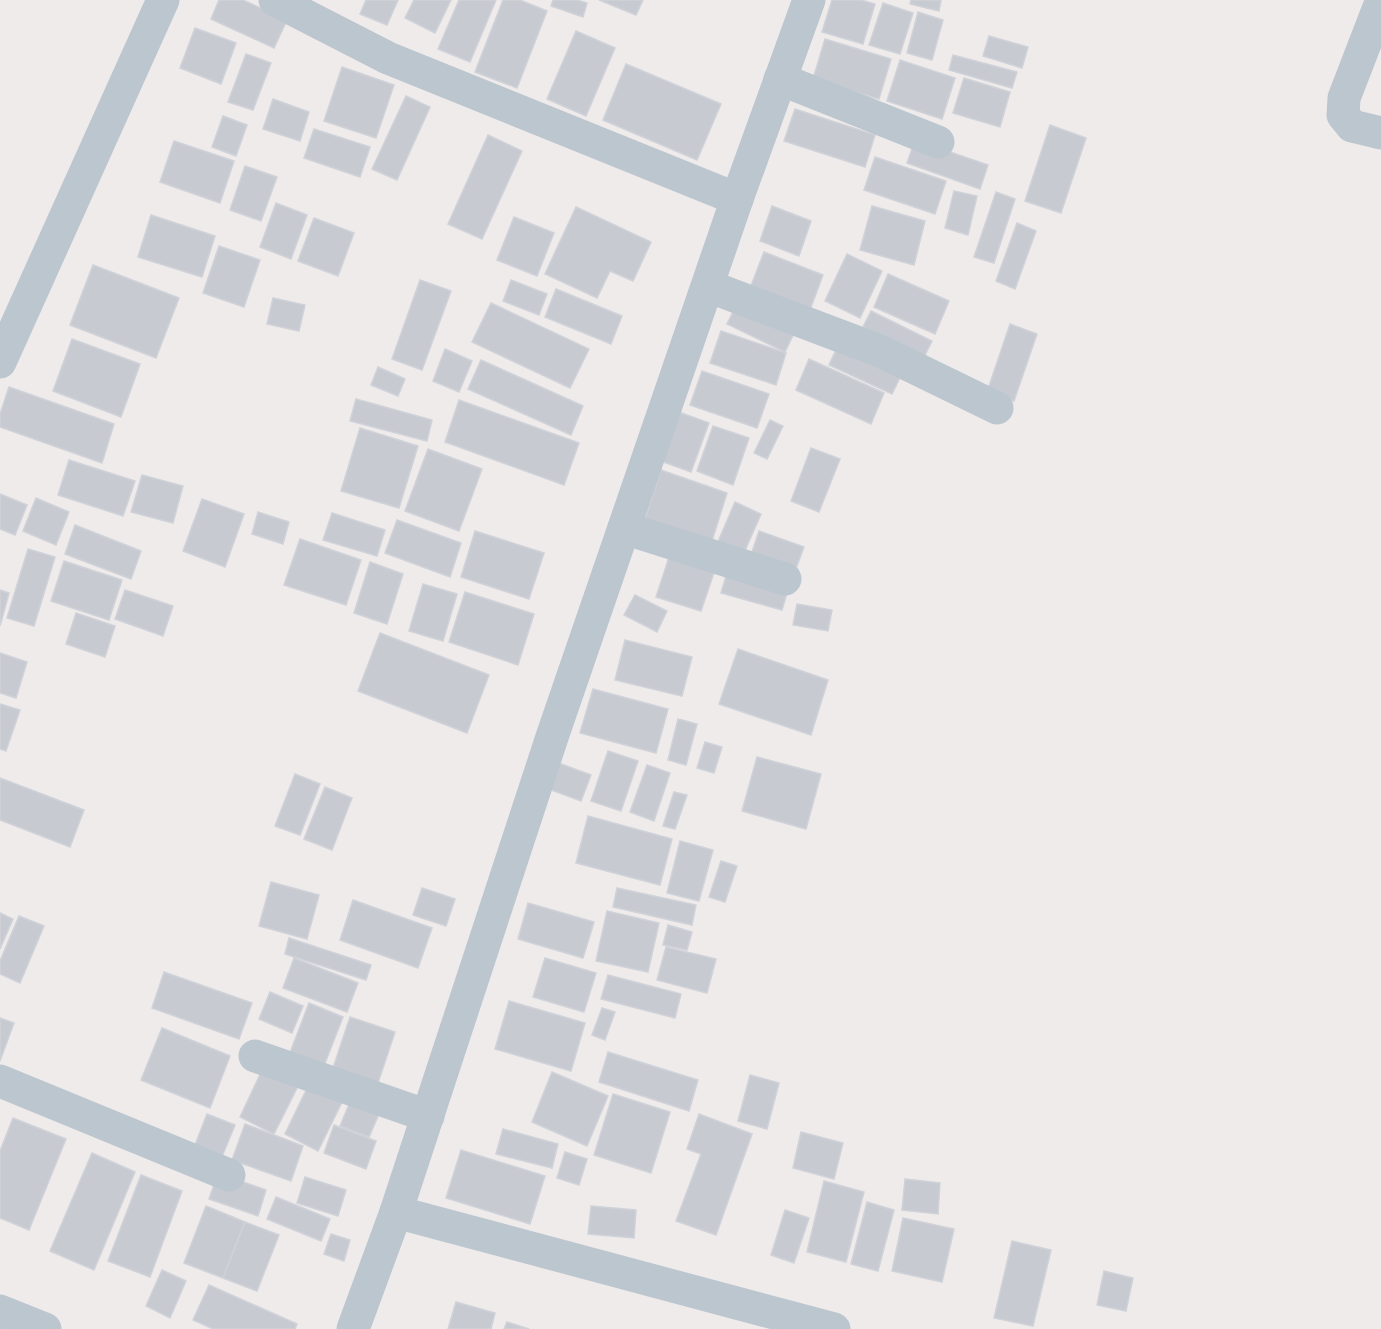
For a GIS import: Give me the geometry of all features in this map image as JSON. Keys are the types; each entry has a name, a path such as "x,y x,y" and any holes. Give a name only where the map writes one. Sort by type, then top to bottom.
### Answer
{"street":[{"path":"0,362 162,0"},
{"path":"274,0 388,58 737,199"},
{"path":"353,1329 396,1212 552,737 737,199 809,0"},
{"path":"1381,2 1344,98 1343,115 1352,126 1381,133"},
{"path":"780,79 938,142"},
{"path":"708,286 880,351 997,408"},
{"path":"624,528 785,579"},
{"path":"255,1056 428,1116"},
{"path":"0,1081 229,1175"},
{"path":"396,1212 834,1329"},
{"path":"0,1311 45,1329"}],"building":[{"path":"219,0 243,0 287,20 274,48 211,19"},
{"path":"366,0 398,0 387,25 360,14"},
{"path":"414,0 451,0 435,33 405,18"},
{"path":"459,0 496,0 470,62 438,49"},
{"path":"503,0 520,0 547,11 517,88 475,72"},
{"path":"553,0 577,0 587,3 583,17 551,6"},
{"path":"599,0 643,0 636,15"},
{"path":"832,0 861,0 875,4 863,44 822,32"},
{"path":"911,0 941,0 939,11 910,4"},
{"path":"883,3 913,13 900,54 869,45"},
{"path":"918,12 943,20 932,60 907,53"},
{"path":"195,28 236,43 221,84 180,68"},
{"path":"576,31 615,48 586,116 547,99"},
{"path":"989,36 1028,47 1022,68 983,56"},
{"path":"825,39 891,59 879,99 813,79"},
{"path":"246,54 271,63 253,110 228,102"},
{"path":"953,55 1017,72 1012,88 949,70"},
{"path":"900,60 955,78 942,119 887,101"},
{"path":"626,64 721,104 697,160 603,120"},
{"path":"342,67 394,85 376,138 324,121"},
{"path":"964,78 1010,92 1000,127 953,113"},
{"path":"406,96 430,107 397,180 372,169"},
{"path":"273,99 309,112 300,141 263,129"},
{"path":"795,109 875,135 865,167 784,141"},
{"path":"223,116 247,125 236,156 212,147"},
{"path":"1050,125 1086,138 1061,213 1025,201"},
{"path":"314,129 370,147 360,177 304,158"},
{"path":"488,135 522,151 482,239 448,224"},
{"path":"915,140 988,165 980,189 907,163"},
{"path":"174,141 234,161 220,203 160,182"},
{"path":"875,157 946,181 935,214 864,190"},
{"path":"245,166 277,177 261,221 230,210"},
{"path":"954,191 977,196 968,235 945,228"},
{"path":"996,192 1015,199 994,263 974,257"},
{"path":"276,203 307,215 291,259 260,247"},
{"path":"772,206 811,221 799,256 760,241"},
{"path":"872,206 925,221 914,265 860,250"},
{"path":"576,207 651,242 633,281 610,271 597,298 545,274"},
{"path":"151,215 215,236 202,277 138,257"},
{"path":"514,217 554,233 537,276 497,260"},
{"path":"314,218 354,233 338,276 298,261"},
{"path":"1017,223 1036,231 1015,289 996,281"},
{"path":"219,246 260,260 244,307 203,293"},
{"path":"764,252 823,275 807,318 747,296"},
{"path":"847,254 882,271 860,318 825,301"},
{"path":"93,265 179,298 156,358 70,325"},
{"path":"888,274 949,301 935,334 874,307"},
{"path":"420,280 451,291 422,370 392,359"},
{"path":"511,280 547,294 539,315 503,301"},
{"path":"556,289 622,316 611,344 545,317"},
{"path":"273,298 305,305 299,331 267,324"},
{"path":"739,300 797,327 785,352 727,324"},
{"path":"491,303 589,349 570,388 472,342"},
{"path":"871,311 932,341 924,357 863,327"},
{"path":"1010,324 1037,334 1014,401 987,392"},
{"path":"721,331 786,353 776,385 710,363"},
{"path":"842,337 905,367 892,394 829,365"},
{"path":"72,339 140,364 121,417 53,391"},
{"path":"445,349 472,361 459,392 433,381"},
{"path":"809,359 884,393 871,424 796,390"},
{"path":"481,360 583,406 571,435 468,389"},
{"path":"378,367 405,379 398,396 371,385"},
{"path":"702,371 769,394 757,428 690,405"},
{"path":"9,387 114,424 102,463 0,427 0,414"},
{"path":"356,399 432,420 427,441 350,421"},
{"path":"459,400 579,443 564,485 445,442"},
{"path":"676,411 709,423 691,472 658,460"},
{"path":"770,420 783,426 767,459 754,453"},
{"path":"713,426 749,438 733,485 697,471"},
{"path":"360,428 418,446 399,508 341,491"},
{"path":"811,448 840,459 819,512 791,501"},
{"path":"428,449 482,469 459,531 405,511"},
{"path":"69,460 135,481 123,516 58,495"},
{"path":"661,470 727,493 712,541 645,519"},
{"path":"142,475 183,486 173,523 131,512"},
{"path":"0,494 27,505 15,535 0,529"},
{"path":"36,498 69,512 56,545 23,531"},
{"path":"202,499 244,514 225,567 183,551"},
{"path":"735,502 761,514 743,555 717,544"},
{"path":"258,512 289,522 283,544 252,534"},
{"path":"332,513 385,530 377,556 323,540"},
{"path":"397,520 461,543 450,577 385,553"},
{"path":"75,525 141,551 131,579 65,554"},
{"path":"475,531 544,553 529,599 461,577"},
{"path":"759,531 804,547 794,574 750,558"},
{"path":"300,539 361,560 346,605 284,585"},
{"path":"673,545 718,561 701,611 656,597"},
{"path":"28,549 55,557 34,626 7,618"},
{"path":"64,561 122,580 109,620 51,601"},
{"path":"370,562 403,574 387,624 354,613"},
{"path":"729,566 790,583 782,610 721,593"},
{"path":"423,584 457,594 443,641 409,631"},
{"path":"0,590 9,593 0,626"},
{"path":"125,590 173,606 163,636 115,619"},
{"path":"465,592 534,614 518,665 449,642"},
{"path":"635,595 667,611 657,632 624,615"},
{"path":"797,604 832,610 828,631 793,625"},
{"path":"76,613 115,626 105,657 66,644"},
{"path":"380,633 489,675 467,733 358,691"},
{"path":"625,640 692,657 682,696 615,680"},
{"path":"738,649 828,680 811,735 719,704"},
{"path":"0,653 27,662 16,698 0,693"},
{"path":"593,689 668,709 656,753 580,733"},
{"path":"0,704 20,710 6,751 0,749"},
{"path":"678,719 697,724 686,765 668,760"},
{"path":"705,742 722,747 714,773 697,768"},
{"path":"608,751 638,761 621,811 591,801"},
{"path":"757,757 821,774 806,829 742,811"},
{"path":"556,762 591,775 581,801 546,788"},
{"path":"647,765 670,773 654,821 630,812"},
{"path":"295,774 320,784 300,835 275,826"},
{"path":"0,778 84,810 70,847 0,820"},
{"path":"325,787 352,798 332,850 304,839"},
{"path":"674,792 687,795 675,829 663,826"},
{"path":"588,816 672,839 660,885 576,863"},
{"path":"680,841 713,850 699,901 667,893"},
{"path":"721,861 737,866 725,902 709,897"},
{"path":"271,882 319,895 307,939 259,926"},
{"path":"422,888 455,899 446,926 413,915"},
{"path":"617,888 696,905 692,925 613,907"},
{"path":"353,900 432,928 418,968 340,940"},
{"path":"528,903 594,922 583,958 518,939"},
{"path":"607,911 659,923 648,972 596,961"},
{"path":"0,913 13,919 0,949"},
{"path":"19,916 44,926 20,983 0,974 0,961"},
{"path":"668,925 692,932 687,950 663,945"},
{"path":"289,938 371,965 366,980 285,954"},
{"path":"666,947 716,959 707,993 657,980"},
{"path":"294,958 358,983 347,1012 283,988"},
{"path":"545,958 596,973 584,1012 533,997"},
{"path":"164,972 252,1003 239,1039 152,1008"},
{"path":"608,975 681,994 675,1018 601,999"},
{"path":"270,992 303,1006 292,1033 259,1019"},
{"path":"509,1001 585,1023 571,1071 495,1049"},
{"path":"309,1003 343,1017 322,1071 288,1058"},
{"path":"602,1008 615,1012 605,1040 592,1035"},
{"path":"350,1017 395,1032 377,1086 332,1071"},
{"path":"0,1018 14,1023 0,1061"},
{"path":"162,1028 230,1056 210,1108 141,1080"},
{"path":"608,1052 698,1080 689,1111 599,1082"},
{"path":"264,1066 300,1082 274,1134 240,1117"},
{"path":"552,1072 608,1096 587,1146 532,1122"},
{"path":"750,1075 779,1083 767,1129 738,1121"},
{"path":"310,1082 344,1098 318,1151 285,1134"},
{"path":"613,1094 670,1112 651,1173 594,1155"},
{"path":"350,1102 379,1114 369,1137 340,1126"},
{"path":"207,1114 235,1125 217,1169 190,1158"},
{"path":"699,1114 752,1134 716,1235 676,1221 701,1154 687,1149"},
{"path":"13,1118 66,1139 29,1230 0,1218 0,1151"},
{"path":"245,1124 303,1146 291,1181 232,1160"},
{"path":"334,1125 376,1141 366,1169 324,1153"},
{"path":"503,1129 558,1144 552,1168 496,1154"},
{"path":"801,1132 843,1143 834,1179 793,1168"},
{"path":"461,1150 545,1176 530,1224 446,1198"},
{"path":"565,1152 587,1159 579,1185 557,1178"},
{"path":"92,1153 135,1172 94,1270 50,1251"},
{"path":"218,1173 266,1190 258,1216 209,1199"},
{"path":"141,1175 182,1191 150,1277 108,1261"},
{"path":"305,1177 346,1190 338,1216 297,1203"},
{"path":"905,1179 940,1183 938,1214 902,1210"},
{"path":"824,1181 864,1192 846,1262 807,1252"},
{"path":"276,1197 330,1219 321,1241 267,1219"},
{"path":"867,1202 894,1210 878,1271 851,1264"},
{"path":"206,1206 245,1222 223,1278 184,1263"},
{"path":"591,1206 636,1210 634,1238 588,1234"},
{"path":"785,1210 809,1218 794,1263 771,1255"},
{"path":"903,1218 954,1229 942,1282 892,1271"},
{"path":"245,1222 279,1235 257,1291 223,1278"},
{"path":"331,1234 350,1240 344,1261 324,1254"},
{"path":"1012,1241 1051,1250 1033,1326 994,1318"},
{"path":"162,1270 186,1281 170,1318 146,1306"},
{"path":"1104,1271 1133,1278 1126,1311 1097,1305"},
{"path":"209,1285 297,1324 295,1329 213,1329 193,1320"},
{"path":"456,1302 495,1313 491,1329 448,1329"},
{"path":"507,1322 529,1329 504,1329"}]}
